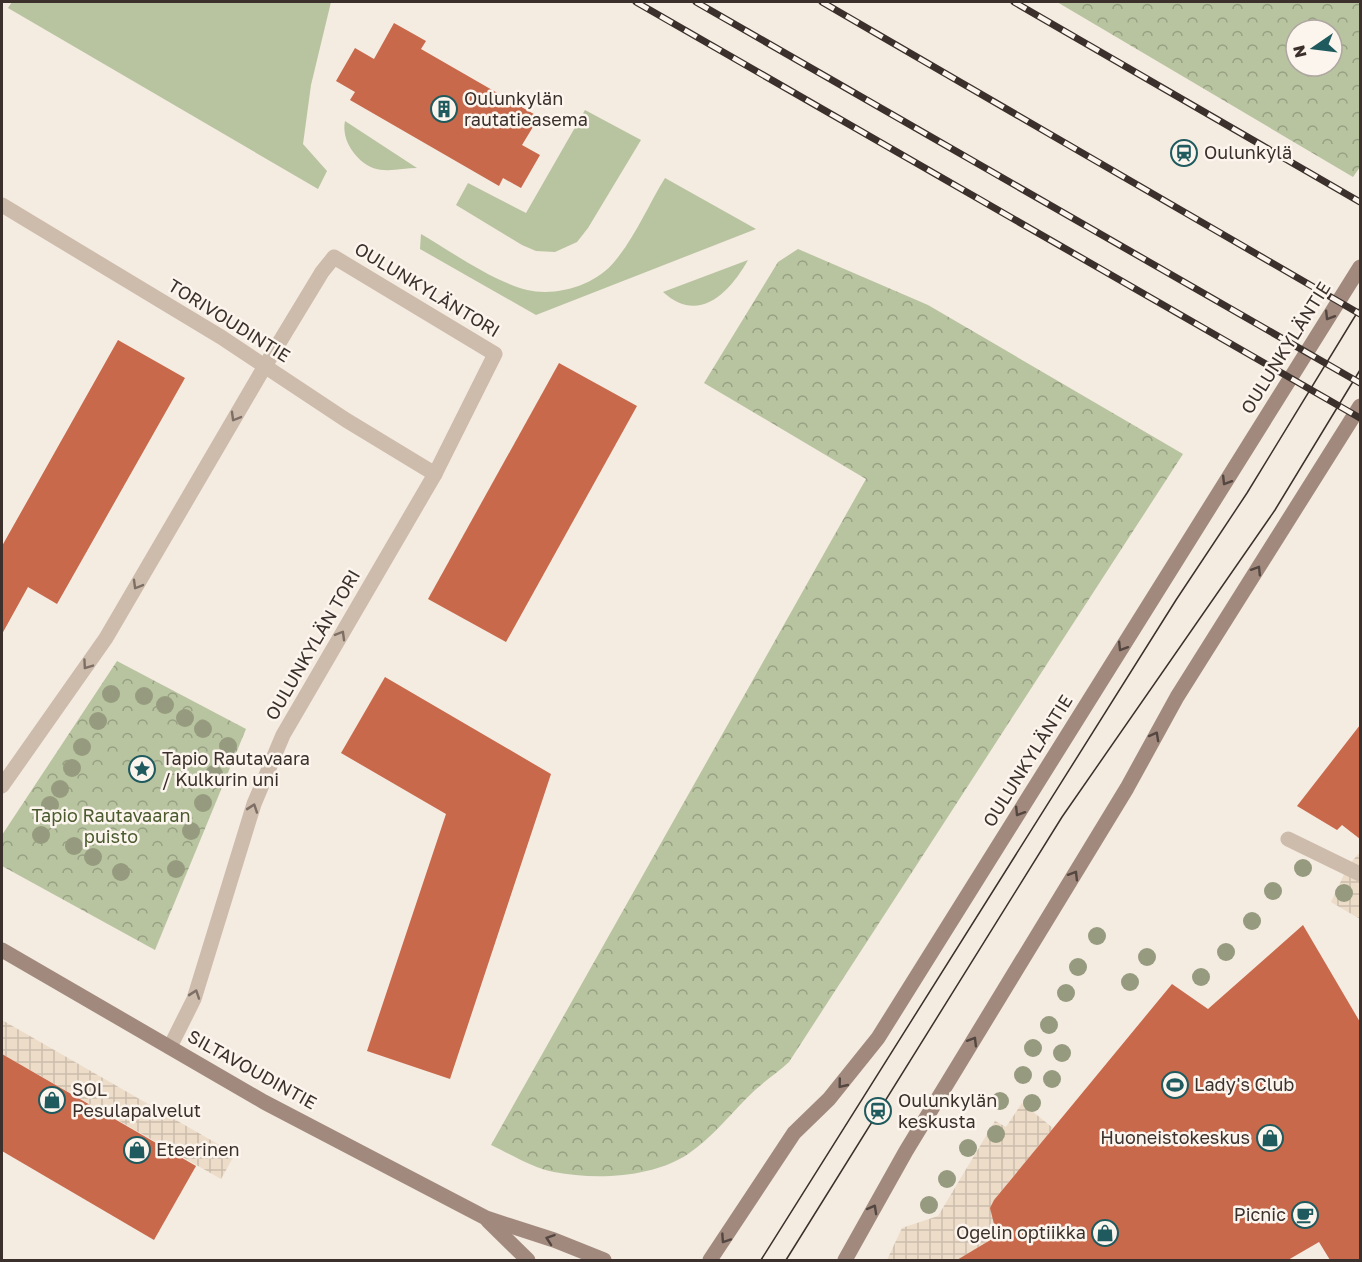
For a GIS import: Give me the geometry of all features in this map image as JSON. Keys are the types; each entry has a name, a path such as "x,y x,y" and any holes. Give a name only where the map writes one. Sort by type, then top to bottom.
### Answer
{"main road":[{"name":"OULUNKYLÄNTIE","path":"710,1260 794,1133 829,1099 878,1038 1360,267"},
{"path":"845,1260 906,1151 1127,788 1177,697 1360,406"},
{"name":"SILTAVOUDINTIE","path":"2,950 264,1102 486,1218 554,1240 604,1260"},
{"name":"SILTAVOUDINTIE","path":"486,1218 528,1260"}],"street":[{"name":"TORIVOUDINTIE","path":"2,205 435,474"},
{"name":"OULUNKYLÄNTORI","path":"264,366 322,272 334,257 495,354 435,474"},
{"path":"2,786 106,638 264,366"},
{"name":"OULUNKYLÄN TORI","path":"170,1047 195,999 255,804 283,735 435,474"},
{"path":"1288,839 1360,874"}],"green space":[{"path":"12,2 331,2 311,85 303,144 327,171 318,189 8,8"},
{"path":"1057,2 1360,2 1360,167 1353,177"},
{"path":"585,110 641,140 588,228 577,242 555,252 536,251 456,205 468,183 526,213"},
{"path":"345,121 417,168 384,170 367,165 351,149 345,135"},
{"path":"665,178 756,229 536,315 420,249 421,234 486,273 514,286 539,292 575,287 597,277 615,261"},
{"path":"798,249 928,305 1183,454 789,1062 754,1091 706,1140 674,1162 658,1168 623,1175 570,1175 546,1170 491,1145 866,479 704,383 778,262"},
{"path":"748,260 723,293 701,305 689,305 676,301 663,292"},
{"name":"Tapio Rautavaaran puisto","path":"117,661 246,729 155,950 2,866 2,835"}],"shaded area":[{"path":"1360,852 1360,919 1331,902 1348,866"},
{"path":"2,1020 235,1154 221,1179 2,1054"},
{"path":"1022,1103 1053,1128 994,1200 991,1212 1001,1233 968,1254 964,1260 887,1260 902,1228 938,1216 995,1121 1006,1127"}],"building":[{"name":"Oulunkylän rautatieasema","path":"394,23 426,41 421,49 539,117 522,145 540,155 521,188 503,178 499,186 350,100 355,92 336,81 355,48 374,59"},
{"path":"118,340 185,378 57,604 28,587 2,634 2,546"},
{"path":"559,363 637,406 506,642 428,599"},
{"path":"385,677 551,774 450,1079 367,1051 446,814 341,753"},
{"path":"1360,725 1360,839 1342,825 1337,830 1297,806"},
{"path":"1303,925 1360,1022 1360,1260 1330,1260 1319,1242 1288,1260 957,1260 997,1236 990,1208 994,1200 1172,984 1208,1009"},
{"path":"2,1054 196,1166 154,1240 2,1151"}],"tram line":[{"path":"761,1260 1176,600 1247,493 1360,308"},
{"path":"786,1260 1062,817 1275,510 1360,370"}],"railway":[{"path":"636,2 1360,418"},
{"path":"696,2 1360,383"},
{"path":"822,2 1360,314"},
{"path":"1014,2 1360,202"}],"place":[{"name":"Oulunkylän rautatieasema","path":"444,109"},
{"name":"Oulunkylä","path":"1184,153"},
{"name":"Tapio Rautavaara / Kulkurin uni","path":"142,769"},
{"name":"Lady's Club","path":"1175,1085"},
{"name":"SOL Pesulapalvelut","path":"52,1100"},
{"name":"Oulunkylän keskusta","path":"878,1111"},
{"name":"Huoneistokeskus","path":"1270,1138"},
{"name":"Eteerinen","path":"137,1150"},
{"name":"Picnic","path":"1305,1215"},
{"name":"Ogelin optiikka","path":"1105,1233"}]}
